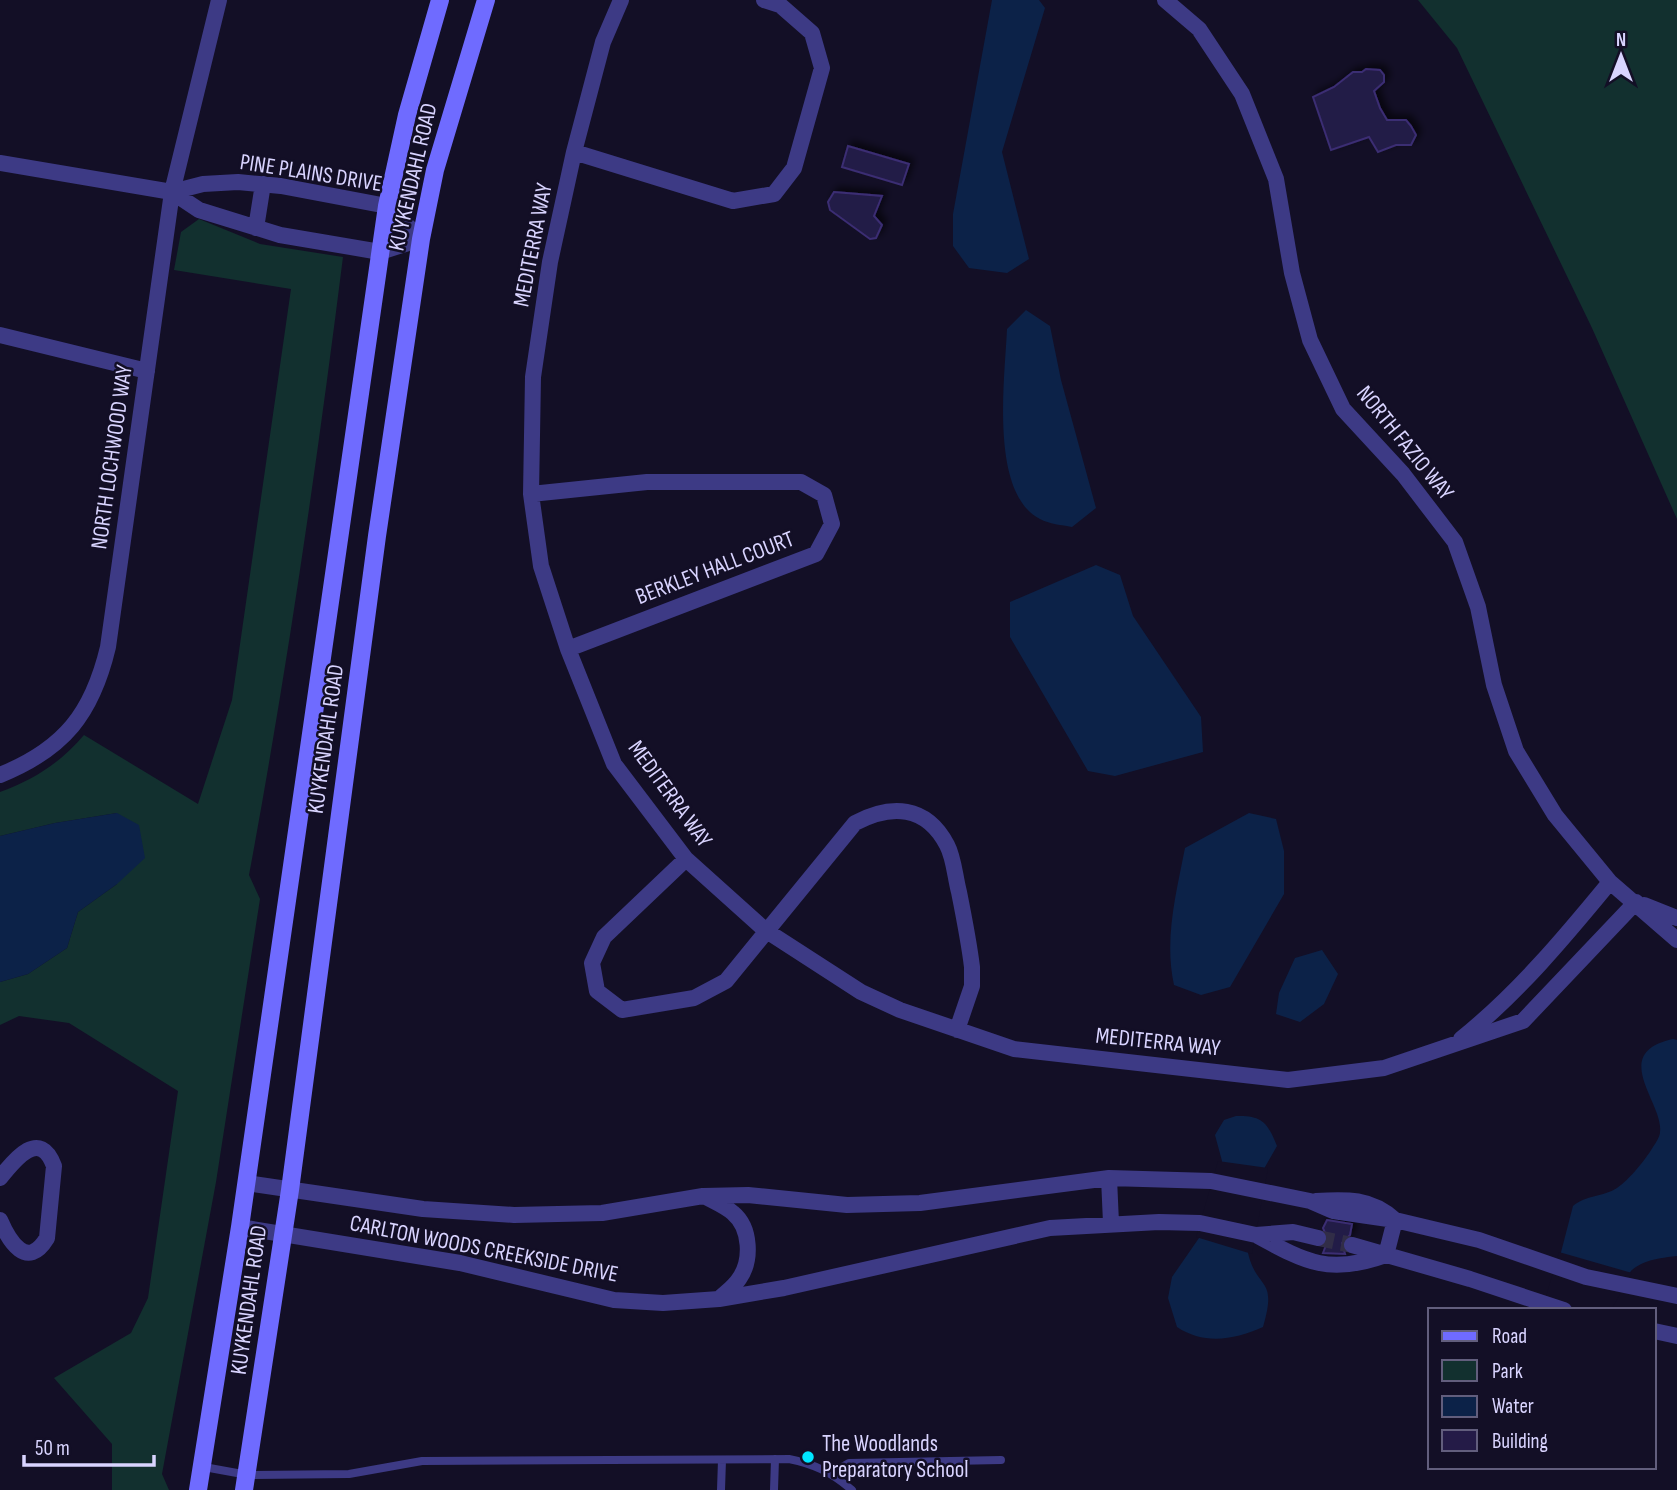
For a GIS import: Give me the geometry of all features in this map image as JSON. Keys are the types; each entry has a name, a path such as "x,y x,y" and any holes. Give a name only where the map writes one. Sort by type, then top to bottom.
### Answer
{"main road":[{"name":"KUYKENDAHL ROAD","path":"198,1490 204,1467 240,1227 387,206 407,115 440,0"},
{"name":"KUYKENDAHL ROAD","path":"246,1482 284,1234 377,536 421,239 435,170 486,0"}],"street":[{"name":"NORTH LOCHWOOD WAY","path":"0,775 26,764 59,742 78,721 102,673 108,647 172,192 219,0"},
{"name":"MEDITERRA WAY","path":"621,0 603,43 574,152 550,262 533,377 531,494 541,566 568,649 614,764 686,859 765,930 861,992 900,1010 1014,1049 1288,1080 1384,1069 1523,1021 1636,902"},
{"path":"574,152 733,201 774,194 794,168 821,68 812,33 780,5 764,0"},
{"name":"NORTH FAZIO WAY","path":"1166,0 1199,29 1242,94 1276,179 1292,273 1310,340 1342,409 1403,474 1455,542 1478,607 1494,685 1516,751 1555,815 1610,881 1677,940"},
{"name":"PINE PLAINS DRIVE","path":"0,163 172,192 215,183 263,184 387,206 421,239 380,252 256,228 199,209 172,192"},
{"path":"256,228 263,184"},
{"path":"0,335 147,371"},
{"name":"BERKLEY HALL COURT","path":"531,494 647,482 802,482 824,495 832,524 816,554 568,649"},
{"path":"686,859 604,937 592,963 597,991 622,1010 694,998 726,981 855,823 873,813 897,809 917,814 935,826 948,847 969,940 972,986 957,1030"},
{"name":"MEDITERRA WAY","path":"1451,1048 1502,1006 1548,957 1610,881"},
{"name":"NORTH FAZIO WAY","path":"1636,902 1677,918"},
{"path":"0,1178 21,1153 32,1147 42,1149 51,1156 54,1166 47,1238 42,1246 30,1252 19,1251 10,1244 0,1220"},
{"path":"1109,1178 1111,1223"},
{"name":"CARLTON WOODS CREEKSIDE DRIVE","path":"246,1183 423,1209 514,1215 602,1213 703,1196 748,1195 847,1205 920,1203 1109,1178 1211,1181 1310,1201 1346,1199 1369,1203 1382,1208 1395,1220 1479,1240 1587,1277 1677,1296"},
{"path":"703,1196 734,1213 744,1229 748,1244 747,1261 739,1279 719,1299"},
{"path":"1386,1255 1395,1220"},
{"name":"CARLTON WOODS CREEKSIDE DRIVE","path":"240,1227 460,1263 614,1300 663,1303 719,1299 784,1288 1050,1228 1111,1223 1200,1223 1256,1235 1298,1257 1331,1266 1357,1266 1386,1255"},
{"name":"CARLTON WOODS CREEKSIDE DRIVE","path":"1256,1235 1293,1232 1318,1238"},
{"path":"1352,1245 1558,1308"},
{"path":"1656,1331 1677,1336"}],"lane":[{"path":"721,1490 722,1460"},
{"path":"204,1467 246,1482 349,1474 422,1461 775,1460 811,1463 832,1473 852,1490"},
{"path":"774,1490 775,1460"},
{"path":"832,1473 849,1463 1000,1460"}],"green space":[{"path":"1418,0 1677,0 1677,519 1592,328 1457,48"},
{"path":"199,219 260,244 343,257 300,567 249,875 260,899 216,1182 162,1474 169,1490 112,1490 112,1444 54,1378 131,1333 148,1298 178,1091 69,1023 19,1016 0,1025 0,982 28,974 67,948 78,912 117,884 117,813 55,823 0,836 0,792 25,782 46,769 66,754 84,735 198,804 232,700 291,289 174,270 181,232"}],"water":[{"path":"992,0 1039,0 1045,8 1002,152 1029,259 1007,273 969,268 953,246 953,214"},
{"path":"1026,310 1050,326 1061,380 1096,508 1072,527 1044,521 1024,505 1013,485 1007,460 1003,403 1007,329"},
{"path":"1096,565 1120,575 1133,616 1201,717 1203,752 1115,776 1088,771 1010,637 1010,602"},
{"path":"117,813 139,825 145,858 117,884 78,912 67,948 28,974 0,982 0,836 55,823"},
{"path":"1249,813 1276,819 1284,851 1284,894 1230,987 1201,995 1174,985 1171,968 1172,916 1185,848"},
{"path":"1322,950 1338,974 1324,1004 1300,1022 1276,1014 1279,993 1295,958"},
{"path":"1677,1040 1677,1256 1649,1261 1632,1270 1620,1285 1608,1308 1547,1308 1573,1206 1612,1191 1622,1184 1642,1163 1658,1140 1659,1120 1641,1067 1644,1055 1654,1046"},
{"path":"1236,1116 1252,1117 1263,1122 1277,1146 1265,1167 1248,1253 1267,1291 1267,1311 1263,1327 1241,1335 1208,1338 1187,1333 1177,1327 1168,1298 1172,1277 1199,1238 1222,1161 1215,1135 1224,1120"}],"pier":[{"path":"1218,1161 1268,1168 1252,1254 1196,1237"},
{"path":"1559,1252 1632,1273 1612,1308 1543,1308"}],"building":[{"path":"1380,70 1384,75 1384,82 1374,91 1380,108 1387,120 1406,120 1416,135 1411,145 1396,145 1378,152 1369,137 1331,150 1313,97 1334,87 1353,72"},
{"path":"848,146 909,164 902,185 842,167"},
{"path":"834,192 882,196 874,216 882,225 876,238 870,239 830,210 828,202"},
{"path":"1327,1220 1352,1224 1350,1235 1342,1243 1345,1254 1323,1253 1328,1240 1323,1228"}],"tunnel":[{"path":"1318,1238 1352,1245"}],"place":[{"name":"The Woodlands Preparatory School","path":"808,1457"}]}
